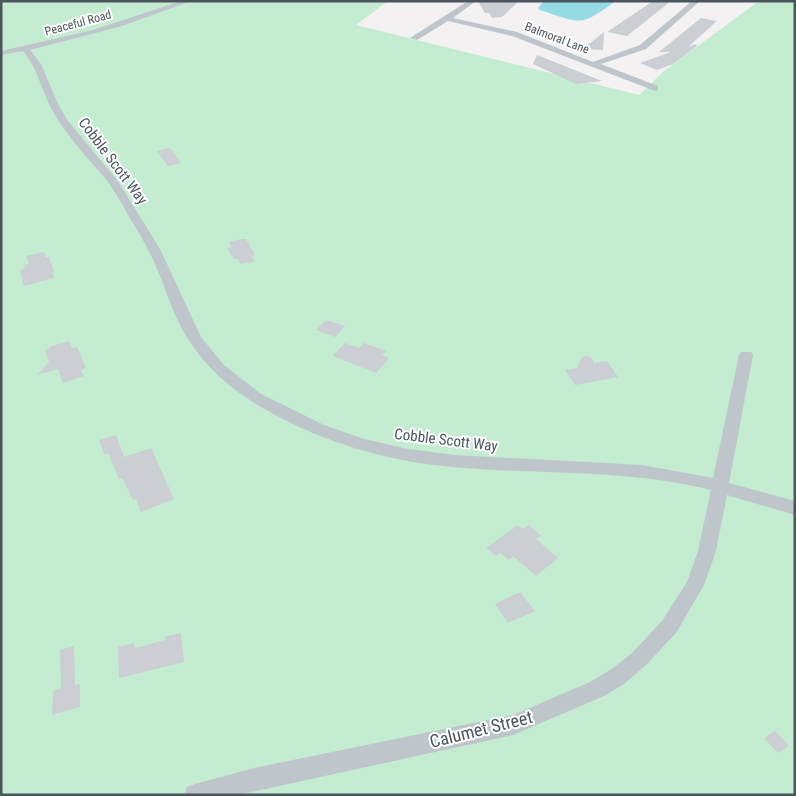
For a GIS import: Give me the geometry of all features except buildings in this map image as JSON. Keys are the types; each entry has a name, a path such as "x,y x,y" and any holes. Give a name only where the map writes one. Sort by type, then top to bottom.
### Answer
{"street":[{"name":"Peaceful Road","path":"1,53 130,21 188,1"},
{"path":"414,38 473,1"},
{"path":"594,64 643,47 696,1"},
{"name":"Balmoral Lane","path":"447,19 508,32 655,88"},
{"name":"Cobble Scott Way","path":"24,48 40,67 49,96 62,119 114,184 148,239 183,316 200,346 220,369 260,401 315,428 391,451 454,461 642,471 720,486 795,508"},
{"name":"Calumet Street","path":"195,795 254,779 513,725 565,704 618,677 638,660 669,627 695,585 707,551 746,355"}],"green space":[{"path":"1,1 388,1 356,25 639,95 664,71 759,1 795,1 795,795 1,795"}],"water":[{"path":"544,1 616,1 587,19 573,20 540,10 538,8"}]}
